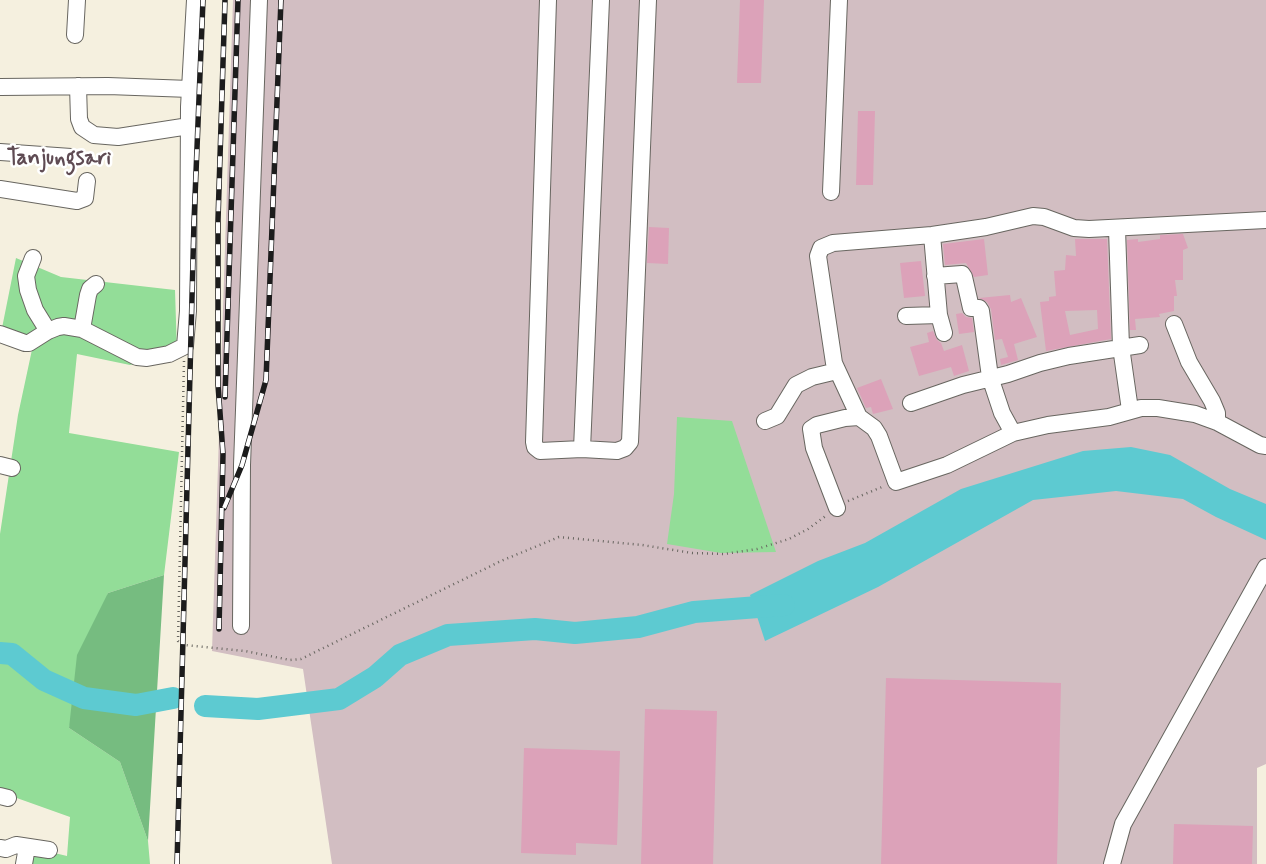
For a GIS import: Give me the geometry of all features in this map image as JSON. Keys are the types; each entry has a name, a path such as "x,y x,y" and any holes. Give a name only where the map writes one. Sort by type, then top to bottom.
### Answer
{"street":[{"path":"75,35 77,0"},
{"path":"0,334 25,343 48,331 64,326 82,329 137,357 147,358 160,357 184,346 188,311 189,126 195,0"},
{"path":"241,626 242,465 259,0"},
{"path":"548,0 534,442 540,451 617,450 625,448 630,442 648,0"},
{"path":"582,449 601,0"},
{"path":"831,192 839,0"},
{"path":"78,86 79,119 82,127 94,135 118,137 189,126"},
{"path":"0,87 108,86 190,89"},
{"path":"0,152 71,157"},
{"path":"0,189 78,201 85,198 87,181"},
{"path":"1266,220 1116,229 1074,228 1044,217 1033,216 986,227 932,235 833,243 821,248 818,256 828,331 837,371 847,388 859,417 877,431 896,482 947,465 1013,433 1048,425 1109,417 1130,410 1158,408 1182,410 1217,422 1260,445 1266,446"},
{"path":"1116,229 1122,347 1130,410"},
{"path":"932,235 939,315 944,333"},
{"path":"33,258 26,276 28,290 35,310 48,331"},
{"path":"935,276 962,274 971,308 979,308 981,310 990,377 1002,413 1013,433"},
{"path":"82,329 88,295 90,289 96,284"},
{"path":"906,316 939,315"},
{"path":"1174,324 1189,362 1212,401 1217,413 1217,422"},
{"path":"912,403 990,377 1008,374 1040,363 1069,356 1140,345"},
{"path":"765,421 777,416 796,384 837,371"},
{"path":"837,508 814,448 811,430 817,425 845,418 859,417"},
{"path":"1112,864 1124,824 1264,571"},
{"path":"0,848 6,849 16,845 49,850"},
{"path":"24,864 27,847"}],"path":[{"path":"184,346 178,641 184,645 245,651 290,660 301,660 501,561 556,538 642,545 692,554 737,553 758,549 789,539 857,497 896,482"}],"shaded area":[{"path":"233,0 1266,0 1266,764 1257,768 1257,864 332,864 303,669 212,651"}],"green space":[{"path":"16,258 61,277 175,290 177,354 130,365 77,354 69,433 179,452 164,575 108,593 69,728 120,762 148,841 150,864 21,864 21,845 67,856 70,817 0,792 0,534 18,415 33,345 0,338"},
{"path":"677,417 732,421 776,552 721,553 667,544 674,494"},
{"path":"164,575 148,841 120,762 69,728 77,655 108,593"}],"water":[{"path":"1131,447 1170,455 1230,489 1266,504 1266,540 1216,517 1183,499 1116,491 1033,500 878,587 765,641 750,595 818,561 865,543 961,489 1083,451"}],"building":[{"path":"740,0 764,0 761,83 737,83"},
{"path":"858,111 875,111 873,185 856,185"},
{"path":"649,227 669,228 668,264 647,263"},
{"path":"1183,234 1188,248 1183,250 1183,280 1175,280 1177,296 1174,296 1174,311 1159,314 1160,317 1135,319 1136,330 1130,330 1127,240 1138,239 1138,242 1160,239 1160,235"},
{"path":"984,239 988,275 974,277 966,263 945,265 943,244"},
{"path":"1075,239 1107,239 1111,339 1046,351 1040,302 1049,301 1049,297 1056,296 1054,271 1065,270 1066,255 1076,256","holes":["1097,310 1098,329 1070,335 1065,311"]},
{"path":"921,261 925,296 904,298 900,263"},
{"path":"1010,295 1011,302 1021,298 1037,337 1014,344 1018,360 1001,365 1000,359 1008,357 1002,339 995,340 991,309 987,302 979,298"},
{"path":"962,313 966,317 972,318 974,332 959,334 956,314"},
{"path":"933,331 944,351 962,345 969,371 954,376 951,367 919,376 910,347 929,342 927,333"},
{"path":"881,379 893,409 873,414 871,407 866,408 857,388"},
{"path":"886,678 1061,683 1057,864 881,864"},
{"path":"645,709 717,711 713,864 641,864"},
{"path":"524,748 620,751 617,845 576,843 576,855 521,853"},
{"path":"1174,824 1253,826 1252,864 1173,864"}],"waterway":[{"path":"205,706 258,709 339,699 375,677 400,655 448,635 535,629 575,633 638,627 694,612 784,605"},
{"path":"0,653 12,654 44,680 84,698 136,705 173,698"}],"railway":[{"path":"177,864 194,222 203,0"},
{"path":"219,629 223,454 218,385 218,220 225,0"},
{"path":"225,397 238,0"},
{"path":"224,508 242,465 266,380 281,0"}],"district":[{"name":"Tanjungsari","path":"59,159"}]}
